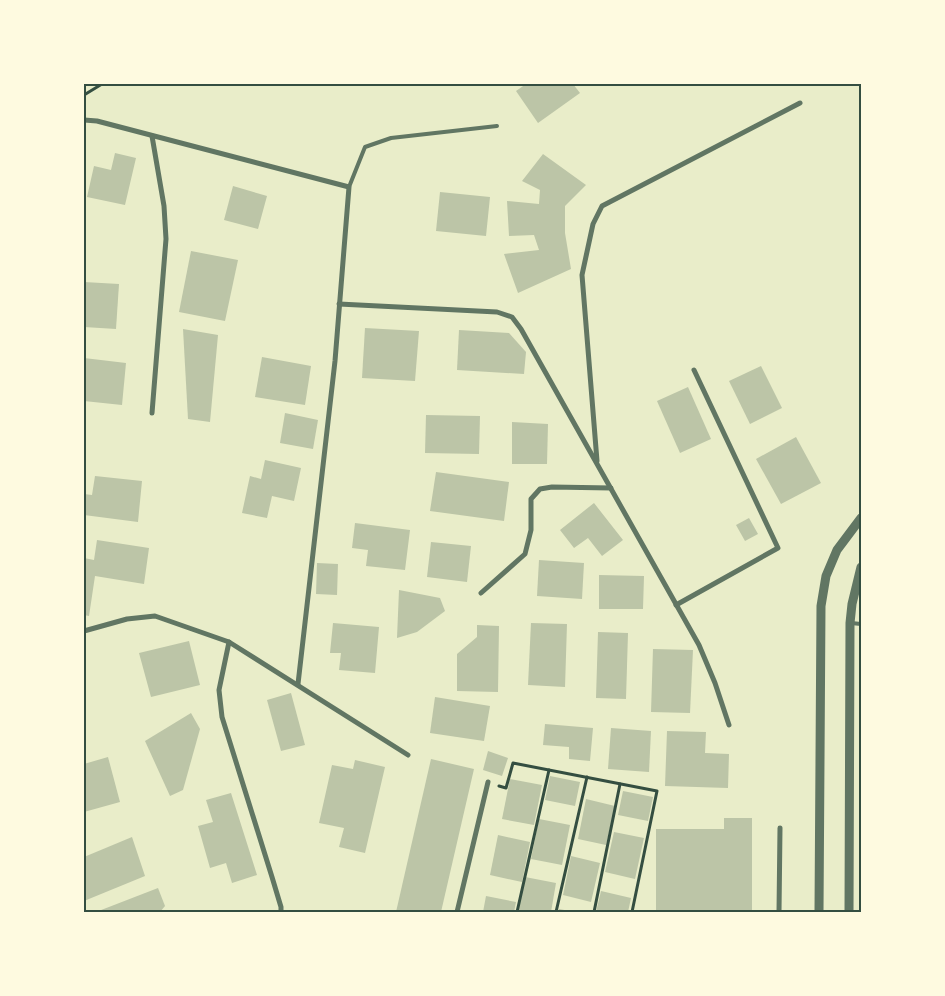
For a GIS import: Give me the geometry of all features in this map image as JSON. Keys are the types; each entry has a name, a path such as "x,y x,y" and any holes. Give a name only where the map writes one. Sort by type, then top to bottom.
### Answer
{"street":[{"path":"597,465 582,275 593,224 602,206 800,103"},
{"path":"84,120 349,187 335,361 298,684"},
{"path":"152,136 164,206 166,239 152,414"},
{"path":"339,304 497,312 512,317 521,329 699,645 715,683 729,725"},
{"path":"676,605 778,548 694,370"},
{"path":"480,593 525,554 531,530 531,499 540,489 552,487 610,488"},
{"path":"819,912 821,606 826,576 837,550 861,518"},
{"path":"849,912 850,623 852,604 861,567"},
{"path":"84,631 127,619 155,616 229,642 408,754"},
{"path":"229,642 219,690 222,717 272,877 281,912"},
{"path":"457,912 488,782"},
{"path":"779,912 780,828"}],"lane":[{"path":"349,187 365,147 391,138 497,126"},
{"path":"850,623 861,624"}],"path":[{"path":"84,96 102,84"},
{"path":"488,782 506,788 513,763 657,791 632,912"},
{"path":"517,912 549,770"},
{"path":"556,912 587,777"},
{"path":"594,912 620,784"}],"building":[{"path":"526,84 573,84 580,93 538,123 516,91"},
{"path":"115,153 136,158 125,205 87,197 94,166 111,170"},
{"path":"543,154 586,185 565,206 565,233 571,269 518,293 504,254 539,250 534,235 509,236 507,201 539,204 540,190 522,181"},
{"path":"233,186 267,196 258,229 224,220"},
{"path":"440,192 490,197 486,236 436,231"},
{"path":"191,251 238,260 225,321 179,312"},
{"path":"84,282 119,284 116,329 84,327"},
{"path":"365,328 419,331 415,381 362,378"},
{"path":"183,329 218,335 210,422 188,419"},
{"path":"459,330 509,333 526,352 524,374 457,370"},
{"path":"262,357 311,366 305,405 255,397"},
{"path":"84,358 126,363 122,405 84,401"},
{"path":"761,366 782,408 750,424 729,381"},
{"path":"688,387 711,439 680,453 657,401"},
{"path":"285,413 318,420 313,449 280,443"},
{"path":"426,415 480,416 479,454 425,453"},
{"path":"512,422 548,424 547,464 512,464"},
{"path":"796,437 821,483 781,504 756,459"},
{"path":"265,460 301,468 294,501 272,496 267,518 242,513 250,476 261,479"},
{"path":"436,472 509,482 504,521 430,511"},
{"path":"95,476 142,481 138,522 84,515 84,494 92,495"},
{"path":"594,503 623,540 602,556 588,538 574,548 560,530"},
{"path":"749,518 758,534 745,541 736,525"},
{"path":"355,523 410,530 405,570 366,566 368,550 352,548"},
{"path":"97,540 149,548 144,584 95,576 89,616 84,615 84,558 94,560"},
{"path":"431,542 471,546 467,582 427,577"},
{"path":"539,560 584,563 582,599 537,596"},
{"path":"317,563 338,564 337,595 316,594"},
{"path":"599,575 644,576 643,609 599,609"},
{"path":"399,590 440,598 445,611 417,632 397,638"},
{"path":"333,623 379,627 375,673 339,670 341,653 330,653"},
{"path":"531,623 567,624 565,687 528,685"},
{"path":"477,625 499,626 498,692 457,691 457,654 477,637"},
{"path":"598,632 628,633 626,699 596,698"},
{"path":"189,641 200,685 151,697 139,653"},
{"path":"653,649 693,650 690,713 651,712"},
{"path":"291,693 305,745 281,751 267,700"},
{"path":"435,697 490,706 484,741 430,733"},
{"path":"191,713 200,729 183,790 170,796 145,741"},
{"path":"545,724 593,728 590,761 569,759 569,747 543,745"},
{"path":"611,728 651,731 649,772 608,769"},
{"path":"667,731 706,732 705,753 729,754 728,788 665,786"},
{"path":"488,751 508,758 502,776 483,770"},
{"path":"108,757 120,802 84,812 84,764"},
{"path":"431,759 474,769 441,912 396,912"},
{"path":"355,760 385,767 365,853 339,847 344,828 319,823 332,765 353,769"},
{"path":"550,776 580,782 575,806 545,800"},
{"path":"510,779 542,785 534,825 502,819"},
{"path":"623,791 653,797 648,821 618,815"},
{"path":"231,793 257,875 232,883 226,863 210,868 198,826 213,822 206,800"},
{"path":"586,799 615,806 606,845 578,839"},
{"path":"724,818 752,818 752,912 656,912 656,829 724,829"},
{"path":"539,819 570,825 562,865 531,859"},
{"path":"614,832 644,838 635,879 605,872"},
{"path":"498,835 530,842 522,882 490,875"},
{"path":"132,837 145,876 84,901 84,857"},
{"path":"571,856 600,863 591,902 563,895"},
{"path":"525,877 556,883 551,912 518,912"},
{"path":"158,888 165,906 160,912 96,912"},
{"path":"601,891 631,898 628,912 596,912"},
{"path":"486,896 516,902 514,912 483,912"},
{"path":"559,909 570,911 570,912 558,912"}]}
